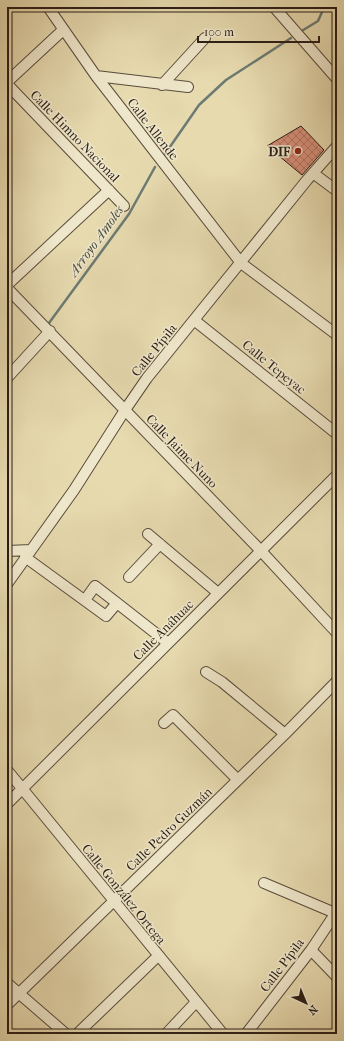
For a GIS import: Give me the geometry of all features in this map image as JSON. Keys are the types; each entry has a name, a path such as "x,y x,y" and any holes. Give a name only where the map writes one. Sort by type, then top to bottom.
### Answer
{"street":[{"path":"274,7 337,79"},
{"name":"Calle Allende","path":"47,8 96,76 241,263 337,335"},
{"path":"7,83 63,30"},
{"path":"162,85 205,38"},
{"path":"96,76 188,87"},
{"name":"Calle Himno Nacional","path":"7,83 124,206"},
{"name":"Calle Pípila","path":"7,584 74,490 147,378 313,173 337,146"},
{"path":"313,173 337,191"},
{"path":"7,285 109,190"},
{"name":"Calle Jaime Nuno","path":"7,288 262,552 337,633"},
{"name":"Calle Tepeyac","path":"194,320 337,434"},
{"path":"7,378 50,331"},
{"name":"Calle Anáhuac","path":"7,804 218,593 262,552 337,475"},
{"path":"148,534 218,593"},
{"path":"129,577 160,544"},
{"path":"7,551 28,554 106,616 117,603"},
{"path":"85,600 95,586 168,643"},
{"path":"206,672 222,682 285,734"},
{"name":"Calle Pedro Guzmán","path":"7,1005 285,734 337,681"},
{"path":"164,723 173,715 238,780"},
{"name":"Calle González Ortega","path":"7,770 222,1034"},
{"path":"264,883 336,912"},
{"name":"Calle Pípila","path":"246,1034 311,950 336,912"},
{"path":"311,950 337,977"},
{"path":"77,1034 158,956"},
{"path":"7,983 66,1034"},
{"path":"166,1034 196,1002"}],"building":[{"name":"DIF","path":"301,126 324,150 302,175 267,146"}],"waterway":[{"name":"Arroyo Amoles","path":"300,32 318,21 322,12 320,7"},
{"name":"Arroyo Amoles","path":"165,154 199,105 226,80 291,38"},
{"name":"Arroyo Amoles","path":"49,323 129,214 155,167"}],"place":[{"name":"DIF","path":"298,151"}]}
